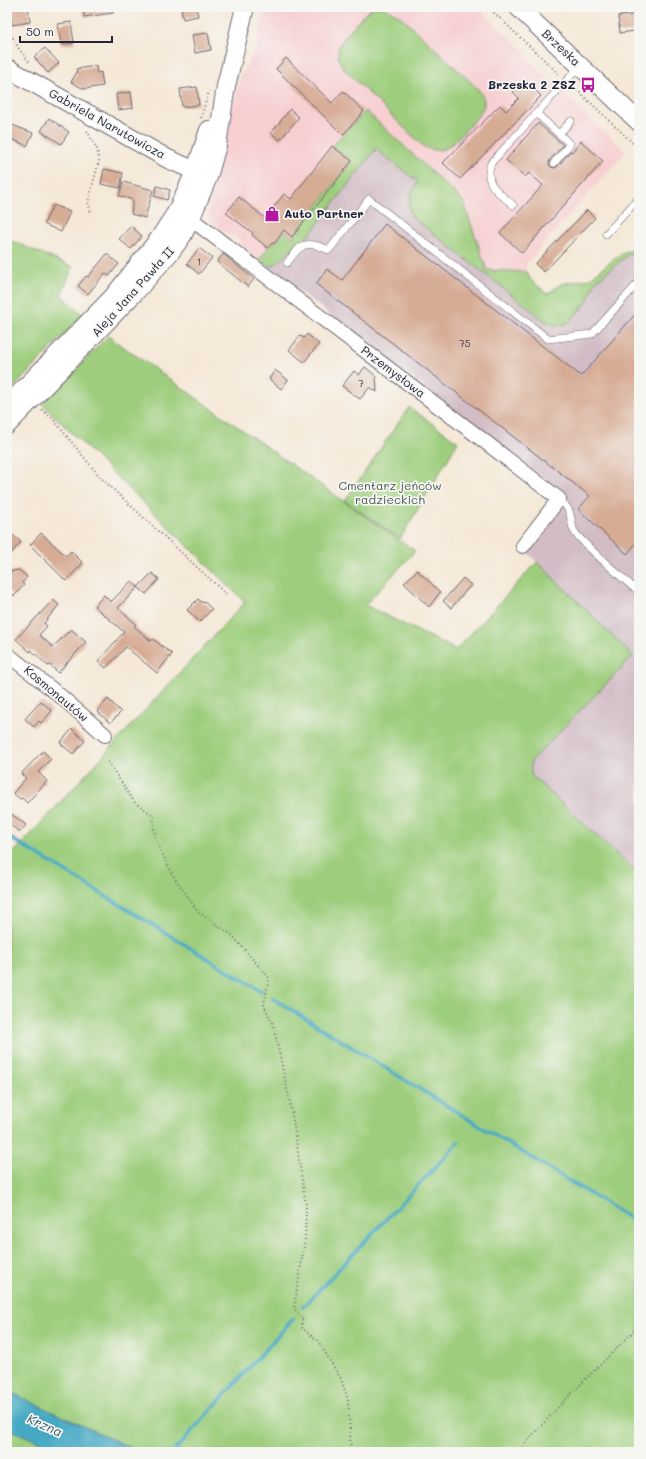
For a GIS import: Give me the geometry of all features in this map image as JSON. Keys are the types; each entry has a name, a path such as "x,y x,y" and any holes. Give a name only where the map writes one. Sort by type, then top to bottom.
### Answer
{"street":[{"name":"Aleja Jana Pawła II","path":"7,425 26,396 112,297 183,210 202,174 218,88 245,7"},
{"name":"Brzeska","path":"518,7 639,122"},
{"name":"Gabriela Narutowicza","path":"7,68 167,158 202,174"},
{"path":"167,158 182,185 183,210"},
{"name":"Przemysłowa","path":"183,210 559,499"},
{"name":"Aleja Jana Pawła II","path":"7,406 26,396"},
{"path":"523,546 559,499"},
{"name":"Kosmonautów","path":"7,654 58,694 105,735"}],"lane":[{"path":"513,205 492,184 489,177 491,163 580,66"},
{"path":"536,114 570,144 554,163"},
{"path":"559,134 571,121"},
{"path":"606,234 639,198"},
{"path":"287,263 295,251 305,244 319,246 329,250 369,199 548,339 592,334 639,282"},
{"path":"559,499 570,511 575,533 634,588 639,583"}],"path":[{"path":"7,27 19,49 32,64"},
{"path":"199,125 218,88"},
{"path":"91,130 84,126 97,149 99,161 88,202 91,213"},
{"path":"26,396 52,418 100,477 226,594"},
{"path":"108,762 134,802 153,815 155,838 172,874 199,913 232,935 269,978 264,1005 273,1024 291,1108 306,1206 304,1240 294,1308 302,1318 302,1328 318,1341 341,1379 348,1400 351,1452"},
{"path":"517,1452 566,1399 639,1326"}],"shaded area":[{"path":"260,7 477,7 527,54 526,58 626,152 530,259 526,264 527,272 487,270 463,201 333,146 352,161 293,237 281,235 274,245 272,243 259,260 240,245 241,241 234,235 229,236 209,219 208,211 240,78 253,54 257,43 263,18 263,9"},
{"path":"366,111 463,201 487,270 527,272 530,279 547,294 561,284 589,279 623,252 639,250 639,875 531,775 531,761 633,656 527,552 568,498 259,260 272,243 274,244 285,231 293,237 352,161"}],"green space":[{"path":"375,7 384,7 401,17 473,84 483,96 484,105 479,115 450,146 439,150 433,150 422,145 347,72 342,65 338,53 341,43 361,18"},
{"path":"366,111 463,201 487,270 527,272 530,279 547,294 561,284 589,279 623,252 639,250 639,252 628,255 596,281 587,302 569,322 563,325 553,325 544,320 412,217 409,203 418,182 376,149 306,239 273,266 259,260 272,243 274,244 285,231 293,237 352,161 332,146"},
{"path":"7,239 73,267 61,295 83,315 15,386 7,381 7,291 9,286 7,284"},
{"path":"108,336 415,551 365,605 456,650 537,562 633,656 531,761 531,775 639,875 639,1452 140,1452 7,1391 7,860 245,602 42,404"},
{"name":"Cmentarz jeńców radzieckich","path":"409,407 458,442 400,539 345,501"},
{"path":"7,1428 63,1452 7,1452"}],"water":[{"name":"Krzna","path":"7,1391 140,1452 63,1452 7,1428"}],"building":[{"path":"9,7 28,7 30,22 12,25"},
{"path":"112,7 113,13 84,17 83,8"},
{"path":"181,7 196,7 198,16 183,19"},
{"path":"633,15 635,31 620,33 618,16"},
{"path":"71,22 74,43 61,45 58,24"},
{"path":"208,33 211,50 195,53 192,35"},
{"path":"45,48 59,63 48,73 34,57"},
{"path":"286,58 332,103 343,91 364,111 343,135 276,69"},
{"path":"96,66 97,73 101,72 103,86 84,89 71,82 77,72 76,69"},
{"path":"525,80 541,96 460,179 443,163 500,105 506,111 519,98 513,92"},
{"path":"197,87 199,105 182,107 180,89"},
{"path":"131,92 133,108 118,110 116,94"},
{"path":"290,109 299,117 280,140 271,133"},
{"path":"49,118 69,132 61,144 41,131"},
{"path":"7,123 33,133 27,146 7,137"},
{"path":"538,123 563,145 550,160 549,164 551,167 555,168 558,166 570,151 572,152 581,141 603,161 522,253 500,233 543,185 529,173 525,177 506,160"},
{"path":"332,146 352,161 292,237 284,230 274,244 272,243 268,248 252,235 253,233 226,213 239,197 265,218 284,194 291,199"},
{"path":"104,169 123,173 120,188 101,184"},
{"path":"123,182 153,190 145,218 131,214 133,200 119,196"},
{"path":"157,186 170,190 167,200 154,196"},
{"path":"53,205 70,212 61,232 44,224"},
{"path":"587,210 595,218 544,272 535,264"},
{"path":"385,224 581,376 639,310 639,540 627,554 578,509 590,496 316,284 327,269 342,280"},
{"path":"131,226 142,236 131,249 119,239"},
{"path":"199,248 212,258 199,274 187,264"},
{"path":"107,254 119,264 109,276 105,273 88,294 78,286 86,276 88,277"},
{"path":"223,254 254,279 248,287 217,262"},
{"path":"307,334 319,344 304,362 289,350 300,336 304,338"},
{"path":"365,367 376,376 377,392 370,387 360,399 342,386 354,371 359,375"},
{"path":"275,370 288,380 281,389 269,379"},
{"path":"7,530 21,542 7,558"},
{"path":"41,533 66,556 71,551 83,563 66,581 30,545"},
{"path":"19,570 27,577 22,583 24,585 14,596 7,590 7,572"},
{"path":"417,570 440,592 429,607 404,583"},
{"path":"152,573 159,579 146,594 138,587"},
{"path":"463,578 471,585 451,608 443,601"},
{"path":"131,581 138,587 118,608 136,624 134,626 151,641 153,639 172,654 157,673 126,647 106,668 98,661 124,632 94,606 104,595 111,602"},
{"path":"198,599 212,609 200,622 187,610"},
{"path":"53,600 59,605 44,623 47,626 39,635 53,647 71,629 86,642 58,673 31,650 30,652 16,639"},
{"path":"108,699 121,712 110,723 97,711"},
{"path":"41,701 52,711 41,723 39,721 34,727 25,719"},
{"path":"72,729 85,741 73,754 60,743"},
{"path":"43,751 51,759 38,772 47,781 27,803 13,793 26,778 21,774"},
{"path":"7,811 26,825 20,832 7,823"}],"waterway":[{"path":"7,836 261,991"},
{"path":"272,998 639,1224"},
{"path":"303,1307 459,1142"},
{"path":"173,1452 294,1318"}],"place":[{"name":"Brzeska 2 ZSZ","path":"588,85"},
{"name":"Auto Partner","path":"272,214"}]}
